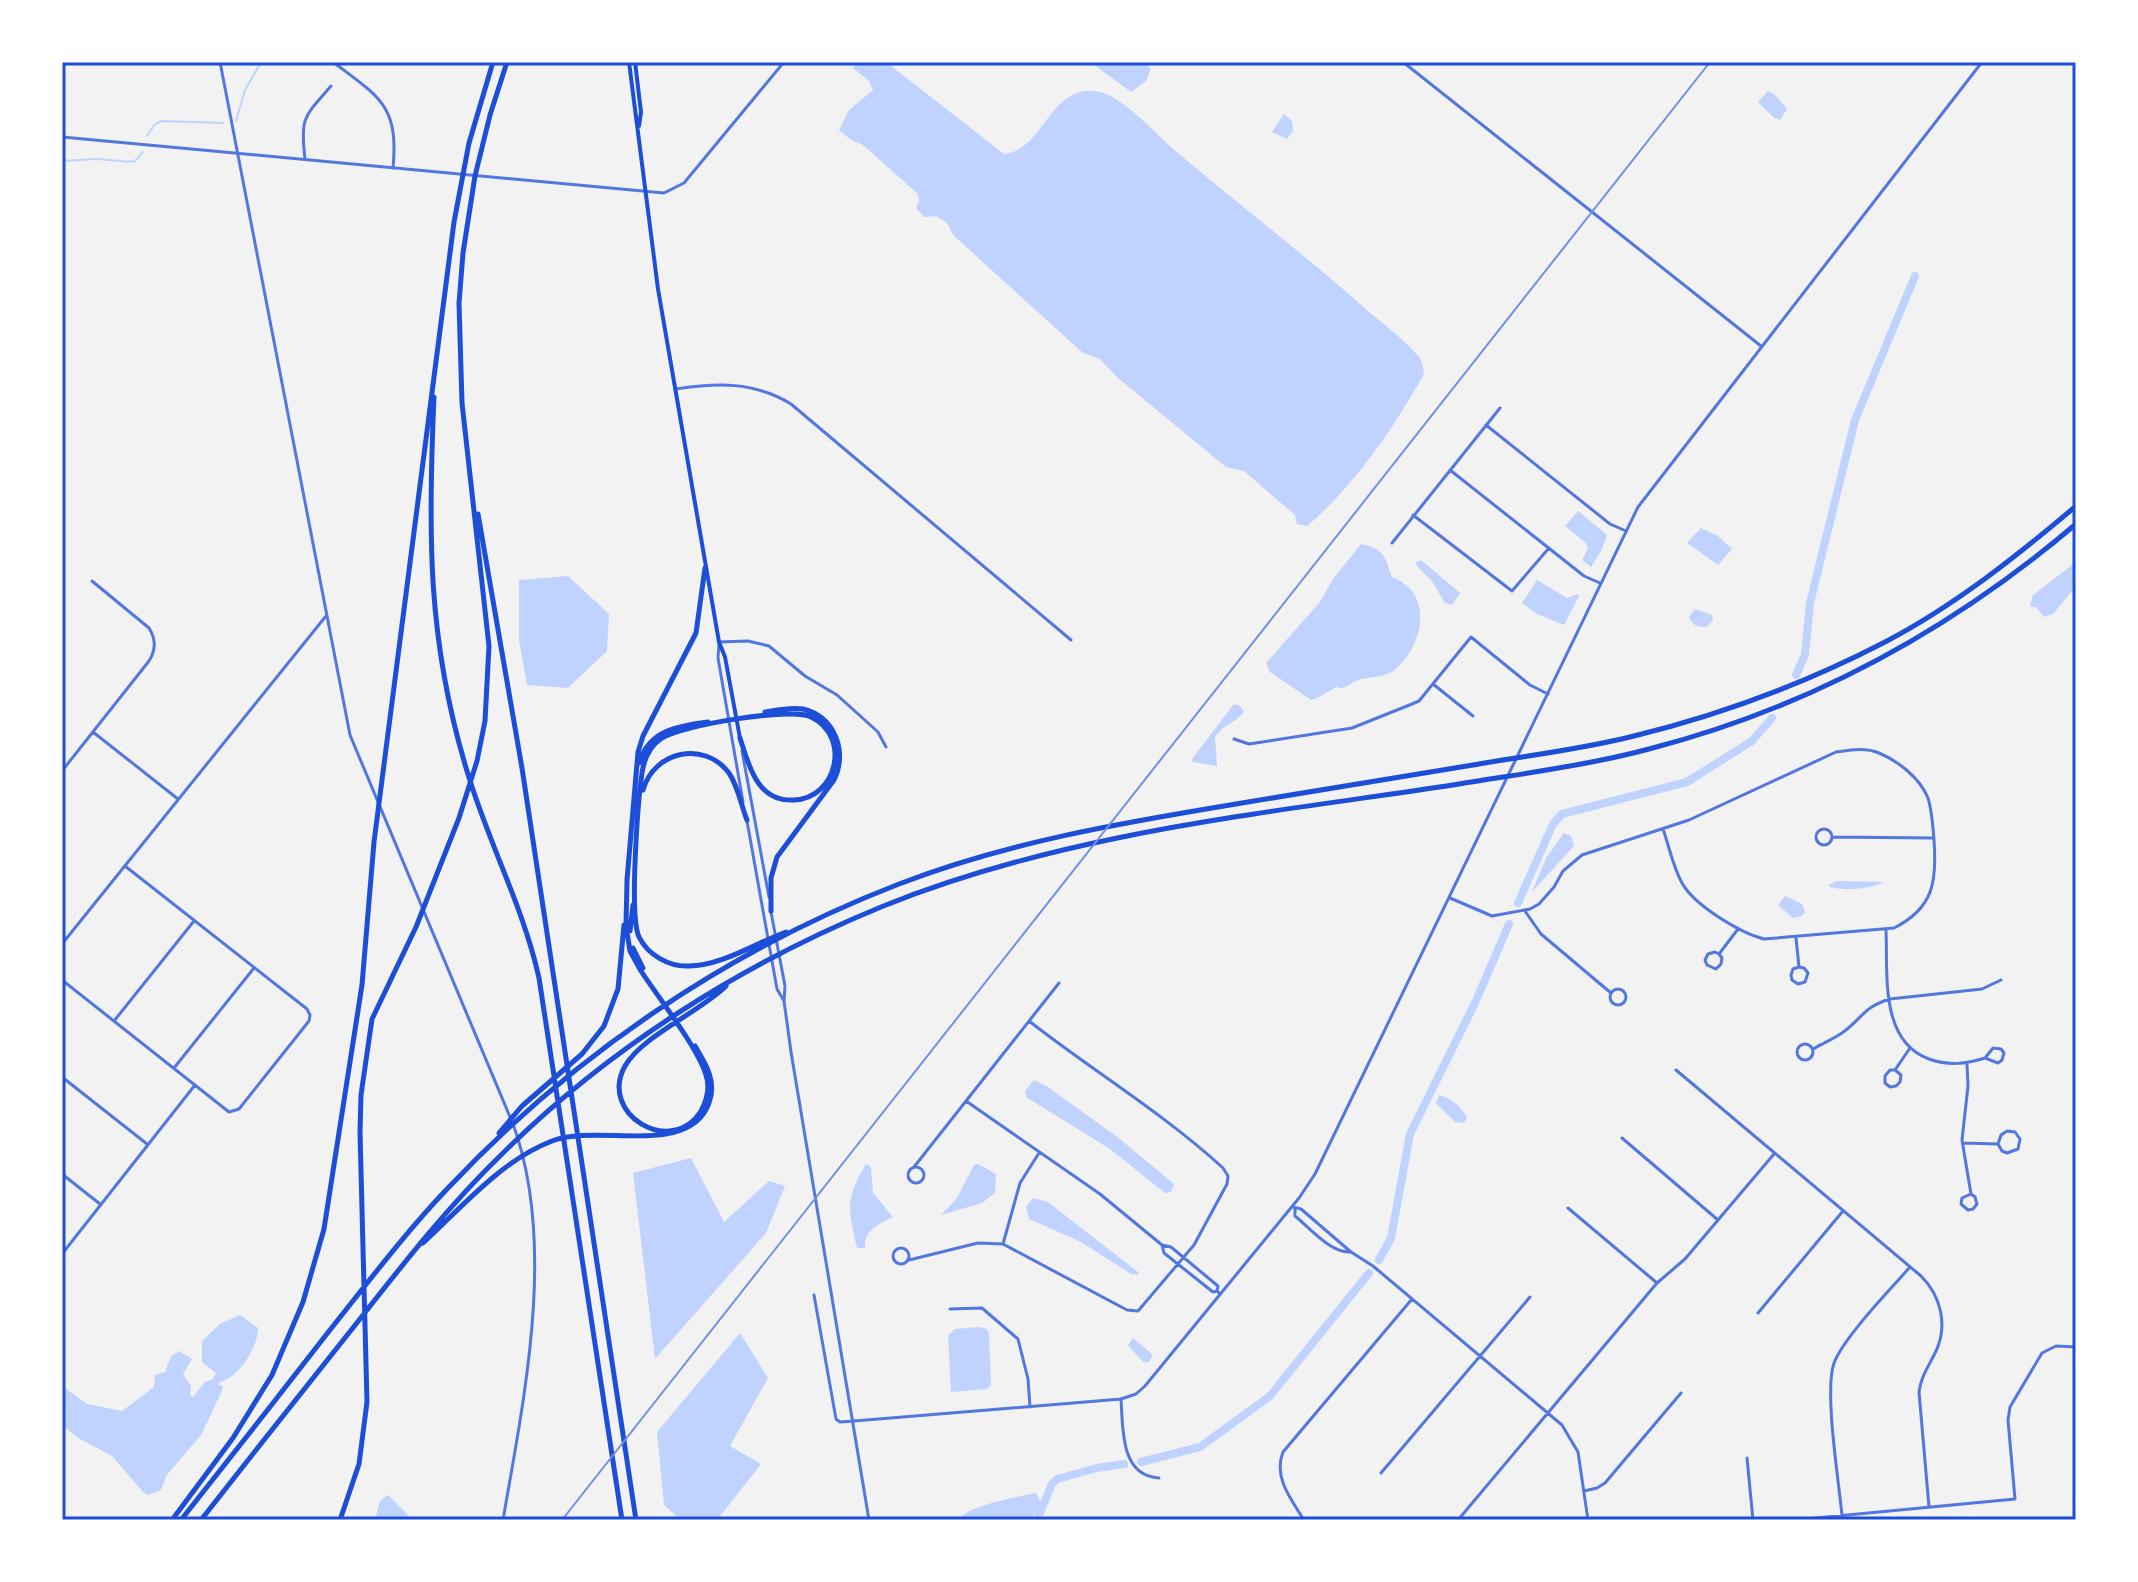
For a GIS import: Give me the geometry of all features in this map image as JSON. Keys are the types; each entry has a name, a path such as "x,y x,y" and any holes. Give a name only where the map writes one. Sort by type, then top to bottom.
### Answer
{"highway":[{"path":"172,1520 226,1448 266,1385 292,1333 315,1266 326,1216 362,985 376,827 459,190 492,62"},
{"path":"340,1520 356,1475 364,1439 367,1402 360,1119 370,1026 416,927 464,804 477,761 487,703 489,646 462,403 459,320 463,253 478,161 507,62"},
{"path":"435,373 429,529 431,588 440,656 453,723 472,789 529,937 542,990 622,1520"},
{"path":"470,469 520,755 636,1520"},
{"path":"634,896 639,937 652,953 667,963 698,966 752,949 936,871 1066,834 1146,818 1591,745 1653,731 1728,708 1818,673 1887,641 1946,605 2025,549 2076,506"},
{"path":"201,1520 416,1248 505,1151 596,1072 756,966 924,890 1051,852 1132,834 1619,756 1700,735 1785,705 1853,675 1942,624 2025,567 2076,524"},
{"path":"181,1520 394,1250 523,1110 587,1049 607,1020 619,982 637,756 641,740 691,647 698,627 705,568"},
{"path":"636,779 642,753 655,737 674,728 794,708 811,712 831,729 840,752 839,767 834,780 777,857 772,873 771,911"},
{"path":"740,738 754,778 774,796 787,800 803,799 816,793 828,781 835,766 836,752 832,738 822,724 810,716 797,713 754,715"},
{"path":"416,1248 509,1167 535,1149 552,1141 582,1134 675,1134 693,1126 708,1106 712,1088 707,1066 634,951 630,925 643,768 652,747 670,733 712,722"},
{"path":"640,806 645,783 656,767 675,755 694,753 710,757 726,770 735,784 747,820"},
{"path":"626,904 628,941 635,961 698,1058 708,1083 706,1101 696,1117 679,1129 664,1131 644,1127 633,1119 622,1103 620,1088 622,1072 630,1059 661,1029"},
{"path":"523,1110 652,1014 752,949"}],"main road":[{"path":"629,62 633,112 639,128"},
{"path":"635,62 645,193 675,389 705,568 740,738"}],"street":[{"path":"220,62 345,715 356,754 508,1111 525,1171 535,1270 524,1403 503,1520"},
{"path":"333,62 370,91 387,110 395,136 393,168"},
{"path":"62,137 664,193 682,185 784,62"},
{"path":"1403,62 1761,346"},
{"path":"814,1295 836,1419 841,1422 1121,1399 1136,1394 1145,1386 1219,1292 1294,1208 1320,1166 1638,508 1982,62"},
{"path":"305,159 303,120 331,86"},
{"path":"675,389 735,384 768,392 791,404 1071,640"},
{"path":"1392,543 1500,408"},
{"path":"1486,425 1610,524 1626,531"},
{"path":"1450,470 1584,576 1601,584"},
{"path":"1413,515 1512,591 1549,548"},
{"path":"62,771 151,657 155,641 144,623 92,581"},
{"path":"62,944 326,616"},
{"path":"1234,739 1249,744 1352,728 1419,701 1471,637 1530,685 1548,694"},
{"path":"784,1001 777,989 718,658 719,642 753,641 769,646 810,679 837,695 878,732 886,747"},
{"path":"1433,684 1473,716"},
{"path":"93,732 178,800"},
{"path":"740,738 785,986 784,1001 869,1520"},
{"path":"1450,898 1492,916 1525,911 1539,904 1563,871 1582,855 1689,820 1836,752 1862,749 1878,752 1909,771 1927,796 1937,872 1930,897 1911,918 1886,930 1764,939 1738,929 1687,889 1681,882 1663,829"},
{"path":"1824,828 1832,837 1824,845 1817,842 1815,837 1824,828"},
{"path":"1832,837 1934,838"},
{"path":"62,980 232,1112 239,1109 308,1023 310,1015 307,1009 125,866"},
{"path":"760,893 768,892"},
{"path":"1525,911 1541,934 1611,993"},
{"path":"114,1021 194,921"},
{"path":"1719,954 1738,929"},
{"path":"1886,930 1894,1022 1910,1048 1925,1058 1941,1063 1967,1064 1985,1058 1993,1048 2001,1049 2004,1053 1998,1063 1985,1058"},
{"path":"1796,938 1799,967"},
{"path":"1708,954 1719,954 1722,958 1719,967 1713,969 1707,965 1705,960 1708,954"},
{"path":"1799,967 1806,970 1808,977 1798,984 1791,975 1793,969 1799,967"},
{"path":"174,1068 254,968"},
{"path":"1813,1049 1806,1044 1799,1046 1796,1052 1798,1058 1804,1061 1810,1059 1813,1049 1844,1032 1872,1005 1890,999 1982,989 2001,980"},
{"path":"914,1167 922,1169 924,1173 922,1181 917,1183 908,1178 909,1169 914,1167 1059,983"},
{"path":"1616,989 1623,990 1627,995 1626,1001 1620,1006 1614,1005 1611,993 1616,989"},
{"path":"909,1260 909,1252 904,1248 893,1254 897,1264 905,1264 909,1260 978,1243 1003,1244 1132,1311 1143,1308 1197,1241 1227,1184 1225,1171 1160,1115 1029,1021"},
{"path":"1895,1070 1901,1075 1900,1082 1890,1087 1885,1083 1885,1076 1890,1070 1895,1070 1910,1048"},
{"path":"1967,1064 1963,1143 1971,1194 1977,1204 1968,1210 1961,1204 1962,1198 1971,1194"},
{"path":"1676,1070 1910,1267 1932,1290 1942,1317 1939,1343 1923,1374 1919,1392 1929,1507"},
{"path":"62,1077 148,1145"},
{"path":"62,1254 195,1085"},
{"path":"966,1101 1100,1194 1162,1245 1171,1247 1218,1286 1219,1292"},
{"path":"2007,1131 2015,1132 2020,1139 2018,1149 2013,1153 2002,1151 1998,1144 2001,1135 2007,1131"},
{"path":"1622,1138 1718,1220"},
{"path":"1963,1143 1998,1144"},
{"path":"1003,1244 1022,1179 1039,1153"},
{"path":"1458,1520 1657,1283 1685,1259 1775,1153"},
{"path":"62,1174 101,1205"},
{"path":"1294,1208 1301,1209 1351,1252 1373,1266 1566,1430 1575,1444 1588,1520"},
{"path":"1294,1208 1295,1216 1332,1246 1341,1252 1351,1252"},
{"path":"1568,1208 1657,1283"},
{"path":"1758,1313 1843,1211"},
{"path":"1162,1245 1164,1253 1178,1265 1213,1292 1219,1292"},
{"path":"1842,1516 1830,1391 1834,1364 1845,1344 1910,1267"},
{"path":"1381,1473 1530,1297"},
{"path":"1304,1520 1281,1479 1279,1469 1283,1452 1412,1299"},
{"path":"950,1309 982,1308 1017,1337 1027,1374 1030,1407"},
{"path":"1795,1520 2015,1499 2008,1425 2010,1407 2042,1353 2056,1346 2076,1347"},
{"path":"1584,1491 1605,1483 1681,1393"},
{"path":"1121,1399 1127,1457 1148,1476 1159,1478"},
{"path":"1747,1458 1753,1520"}],"water":[{"path":"858,62 886,62 1004,154 1018,150 1029,142 1056,108 1079,92 1094,91 1114,98 1398,336 1420,359 1424,374 1386,435 1341,493 1307,526 1297,524 1295,515 1244,471 1226,467 1118,378 1100,359 1083,353 953,235 947,223 936,216 924,217 916,208 918,194 863,145 839,130 849,110 873,90 869,81 853,68"},
{"path":"1090,62 1145,62 1151,69 1146,81 1131,92"},
{"path":"1768,91 1787,109 1780,120 1758,102"},
{"path":"1284,114 1292,121 1293,131 1287,139 1272,132"},
{"path":"1578,511 1607,535 1591,567 1582,560 1588,548 1586,543 1565,526"},
{"path":"1701,528 1718,536 1732,549 1718,565 1687,543"},
{"path":"1361,544 1380,552 1392,577 1414,595 1419,607 1418,633 1406,659 1392,672 1338,687 1311,700 1270,672 1266,663 1320,602 1333,579"},
{"path":"1421,560 1460,593 1452,605 1445,603 1432,581 1416,565"},
{"path":"2076,562 2076,586 2053,614 2044,617 2036,607 2030,607 2033,595"},
{"path":"568,576 609,614 607,651 568,688 527,685 519,640 519,580"},
{"path":"1537,580 1567,598 1578,594 1564,625 1537,614 1522,603"},
{"path":"1695,609 1712,615 1713,620 1708,626 1699,627 1692,622 1689,617"},
{"path":"1234,704 1244,712 1215,737 1217,766 1193,762 1192,759"},
{"path":"1564,833 1571,836 1574,846 1532,892 1546,858"},
{"path":"1837,881 1884,882 1856,889 1839,889 1828,885"},
{"path":"1785,896 1802,904 1805,912 1802,916 1793,918 1778,905"},
{"path":"1034,1080 1120,1139 1174,1184 1171,1192 1165,1193 1110,1149 1026,1097 1025,1091"},
{"path":"1439,1095 1459,1107 1467,1118 1464,1123 1455,1122 1436,1103"},
{"path":"691,1158 724,1222 769,1181 785,1186 766,1233 655,1359 633,1173"},
{"path":"866,1164 871,1167 873,1193 893,1217 870,1232 865,1248 857,1248 850,1205 854,1187"},
{"path":"978,1164 996,1174 995,1193 982,1203 941,1215 957,1198 974,1165"},
{"path":"1033,1198 1048,1202 1138,1275 1131,1274 1081,1242 1029,1219 1026,1207"},
{"path":"240,1315 258,1328 251,1352 241,1368 220,1382 222,1391 201,1435 166,1476 161,1490 148,1495 143,1492 112,1456 78,1438 62,1425 62,1386 87,1404 122,1411 154,1387 155,1375 165,1372 171,1356 179,1351 192,1359 183,1374 191,1386 190,1395 193,1397 216,1373 202,1362 202,1341 220,1324"},
{"path":"955,1329 987,1329 989,1334 991,1385 987,1389 951,1392 948,1335"},
{"path":"740,1333 768,1378 730,1446 761,1464 717,1520 681,1520 664,1505 657,1432"},
{"path":"1133,1338 1153,1355 1149,1362 1143,1362 1128,1345"},
{"path":"1036,1493 1041,1503 1031,1520 958,1520 982,1506"},
{"path":"388,1495 413,1520 375,1520 380,1501"}],"waterway":[{"path":"236,121 245,90 261,62"},
{"path":"147,136 155,124 162,121 223,123"},
{"path":"62,160 135,161 143,152"},
{"path":"1796,675 1805,655 1810,603 1855,420 1915,276"},
{"path":"1518,903 1553,824 1562,814 1687,782 1752,741 1772,718"},
{"path":"1379,1260 1391,1238 1410,1134 1475,1003 1509,924"},
{"path":"1141,1462 1200,1447 1270,1396 1369,1273"},
{"path":"1037,1520 1057,1479 1124,1464"}],"railway":[{"path":"562,1520 1710,62"}]}
